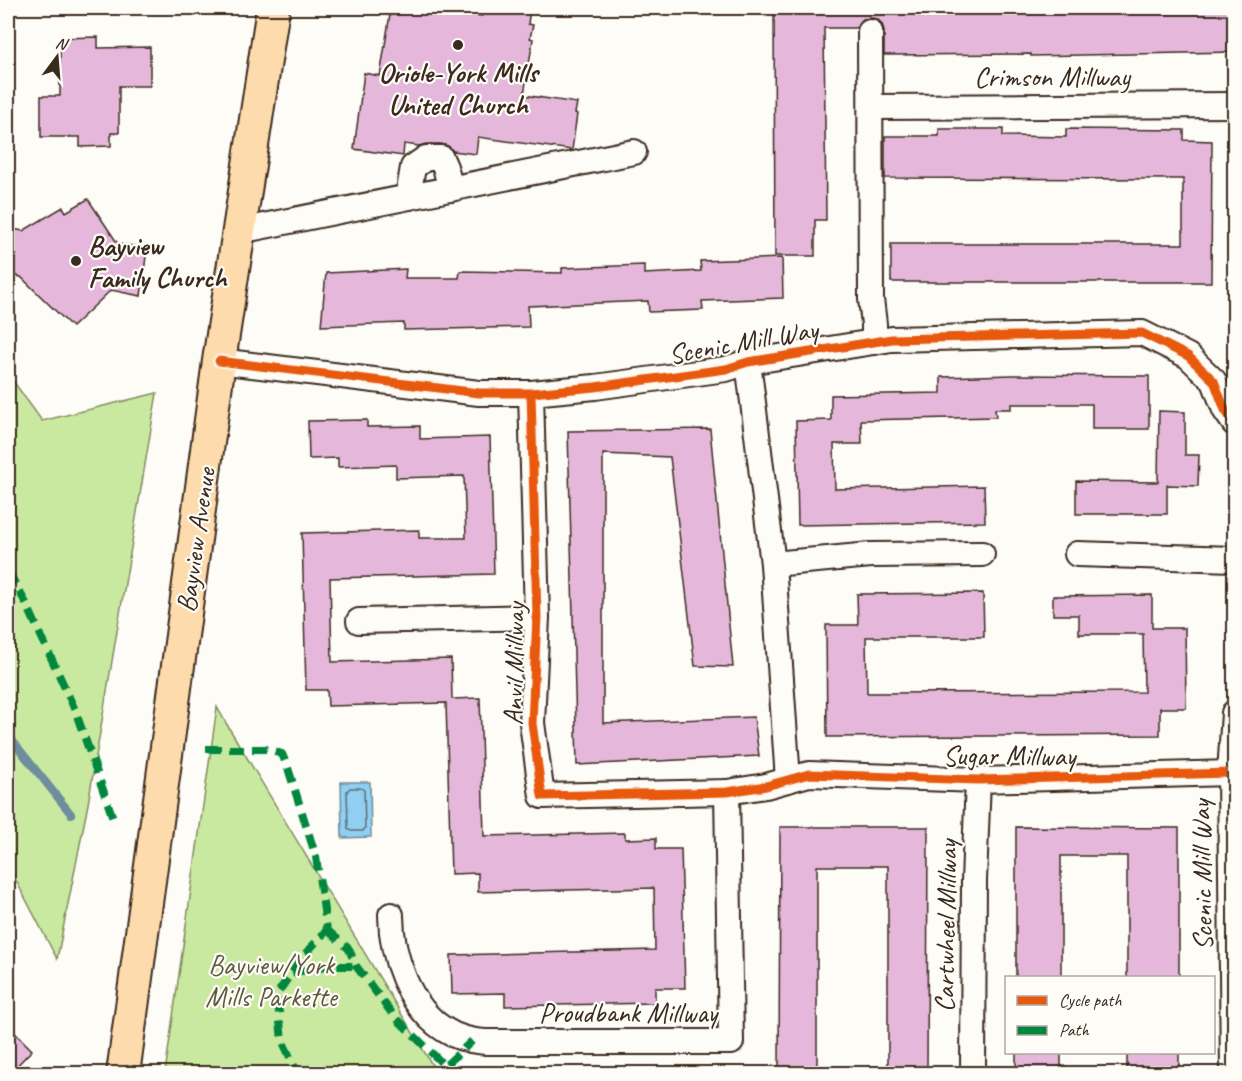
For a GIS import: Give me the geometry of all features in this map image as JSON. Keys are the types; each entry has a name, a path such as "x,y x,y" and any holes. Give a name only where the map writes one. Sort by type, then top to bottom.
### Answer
{"main road":[{"name":"Bayview Avenue","path":"123,1074 219,361 273,8"}],"street":[{"path":"870,32 871,299 874,342"},
{"name":"Crimson Millway","path":"871,107 1234,105"},
{"path":"239,231 634,152"},
{"path":"408,197 414,167 426,158 441,158 451,189"},
{"name":"Scenic Mill Way","path":"219,361 479,393 531,393 595,387 726,369 748,362 892,339 1142,333 1224,376 1225,410 1234,423"},
{"path":"748,362 773,564 788,780"},
{"name":"Anvil Millway","path":"531,393 537,616 532,723 542,796 727,792 788,780"},
{"path":"773,564 871,555 982,554"},
{"path":"1077,554 1234,559"},
{"path":"359,621 537,616"},
{"name":"Scenic Mill Way","path":"1234,713 1230,773 1234,1068"},
{"name":"Sugar Millway","path":"788,780 809,774 978,780 1230,773"},
{"name":"Cartwheel Millway","path":"973,1074 974,881 978,780"},
{"name":"Proudbank Millway","path":"391,915 391,927 399,965 409,988 423,1010 435,1023 463,1039 485,1042 731,1042 727,792"}],"green space":[{"path":"8,374 42,421 157,393 88,804 57,959 8,865"},
{"name":"Bayview/York Mills Parkette","path":"217,707 226,723 437,1073 165,1073"}],"water":[{"path":"341,782 370,782 371,837 342,838"}],"building":[{"path":"391,8 430,8 482,16 484,8 530,9 528,24 533,25 530,38 533,39 524,95 577,103 572,150 478,137 476,154 453,151 441,144 419,146 404,144 403,156 354,149 364,73 380,76"},
{"path":"774,8 1234,8 1234,52 1031,56 1031,54 884,55 884,31 877,19 863,19 857,28 824,28 826,220 815,220 815,256 775,256"},
{"path":"98,37 98,48 150,47 150,86 119,86 119,133 111,133 111,146 80,147 80,137 41,137 41,96 60,96 60,38"},
{"path":"939,129 1003,129 1003,136 1066,137 1066,129 1184,130 1184,140 1212,141 1211,282 891,282 891,244 1183,244 1183,179 885,178 885,136 939,136"},
{"name":"Bayview Family Church","path":"88,199 118,244 147,248 141,296 111,290 72,327 21,277 8,274 8,228 23,231 63,207 66,212"},
{"path":"782,258 783,298 702,301 703,310 649,312 648,301 528,306 529,327 404,330 404,323 321,326 326,273 406,269 405,278 459,278 460,271 562,273 562,268 644,265 644,274 701,271 700,261"},
{"path":"1149,376 1149,429 1092,429 1092,404 1011,404 1011,409 995,409 996,417 861,420 862,444 834,444 835,489 984,486 985,522 798,525 796,421 831,420 831,395 941,393 941,377"},
{"path":"1159,411 1185,412 1185,455 1199,455 1198,486 1167,485 1167,514 1076,514 1076,481 1158,482"},
{"path":"367,420 367,427 420,426 420,439 490,437 494,574 330,578 332,662 451,659 452,699 480,698 484,836 625,833 625,839 656,838 656,849 681,849 685,988 655,988 655,1003 505,1006 505,993 452,994 451,955 655,950 654,888 478,892 478,873 451,874 446,703 328,706 327,690 306,690 302,533 419,530 419,538 466,538 464,476 396,478 396,465 338,467 338,458 309,459 308,421"},
{"path":"710,429 733,667 695,666 670,457 603,454 603,723 754,717 759,756 577,765 568,431"},
{"path":"983,593 984,637 866,637 867,693 1144,692 1143,634 1079,634 1079,615 1053,615 1053,596 1152,595 1152,628 1185,628 1186,708 1160,708 1160,735 827,737 826,625 858,625 857,594"},
{"path":"780,827 928,827 927,1074 888,1074 888,866 817,866 817,1074 779,1074"},
{"path":"1016,827 1179,828 1179,976 1127,976 1127,856 1061,856 1061,976 1016,976"},
{"path":"8,1026 32,1050 9,1074 8,1074"},
{"path":"1016,1054 1061,1054 1061,1074 1016,1074"},
{"path":"1127,1054 1179,1054 1179,1074 1127,1074"}],"waterway":[{"path":"8,735 71,814"}],"marked path":[{"path":"8,571 27,605 75,710 115,824"},
{"path":"206,749 266,749 282,754 316,857 327,930 304,955 277,994 282,1040 298,1074"},
{"path":"327,930 349,949 356,966 394,1016 445,1066 472,1041"},
{"path":"292,973 325,966 356,966"}],"cycle path":[{"path":"219,361 479,393 531,393 595,387 726,369 748,362 892,339 1142,333 1188,356 1214,381 1225,410 1234,423"},
{"path":"531,393 537,617 532,723 542,796 727,792 766,786 809,774 978,780 1230,773"}],"place":[{"name":"Oriole-York Mills United Church","path":"458,45"},
{"name":"Bayview Family Church","path":"76,261"}]}
